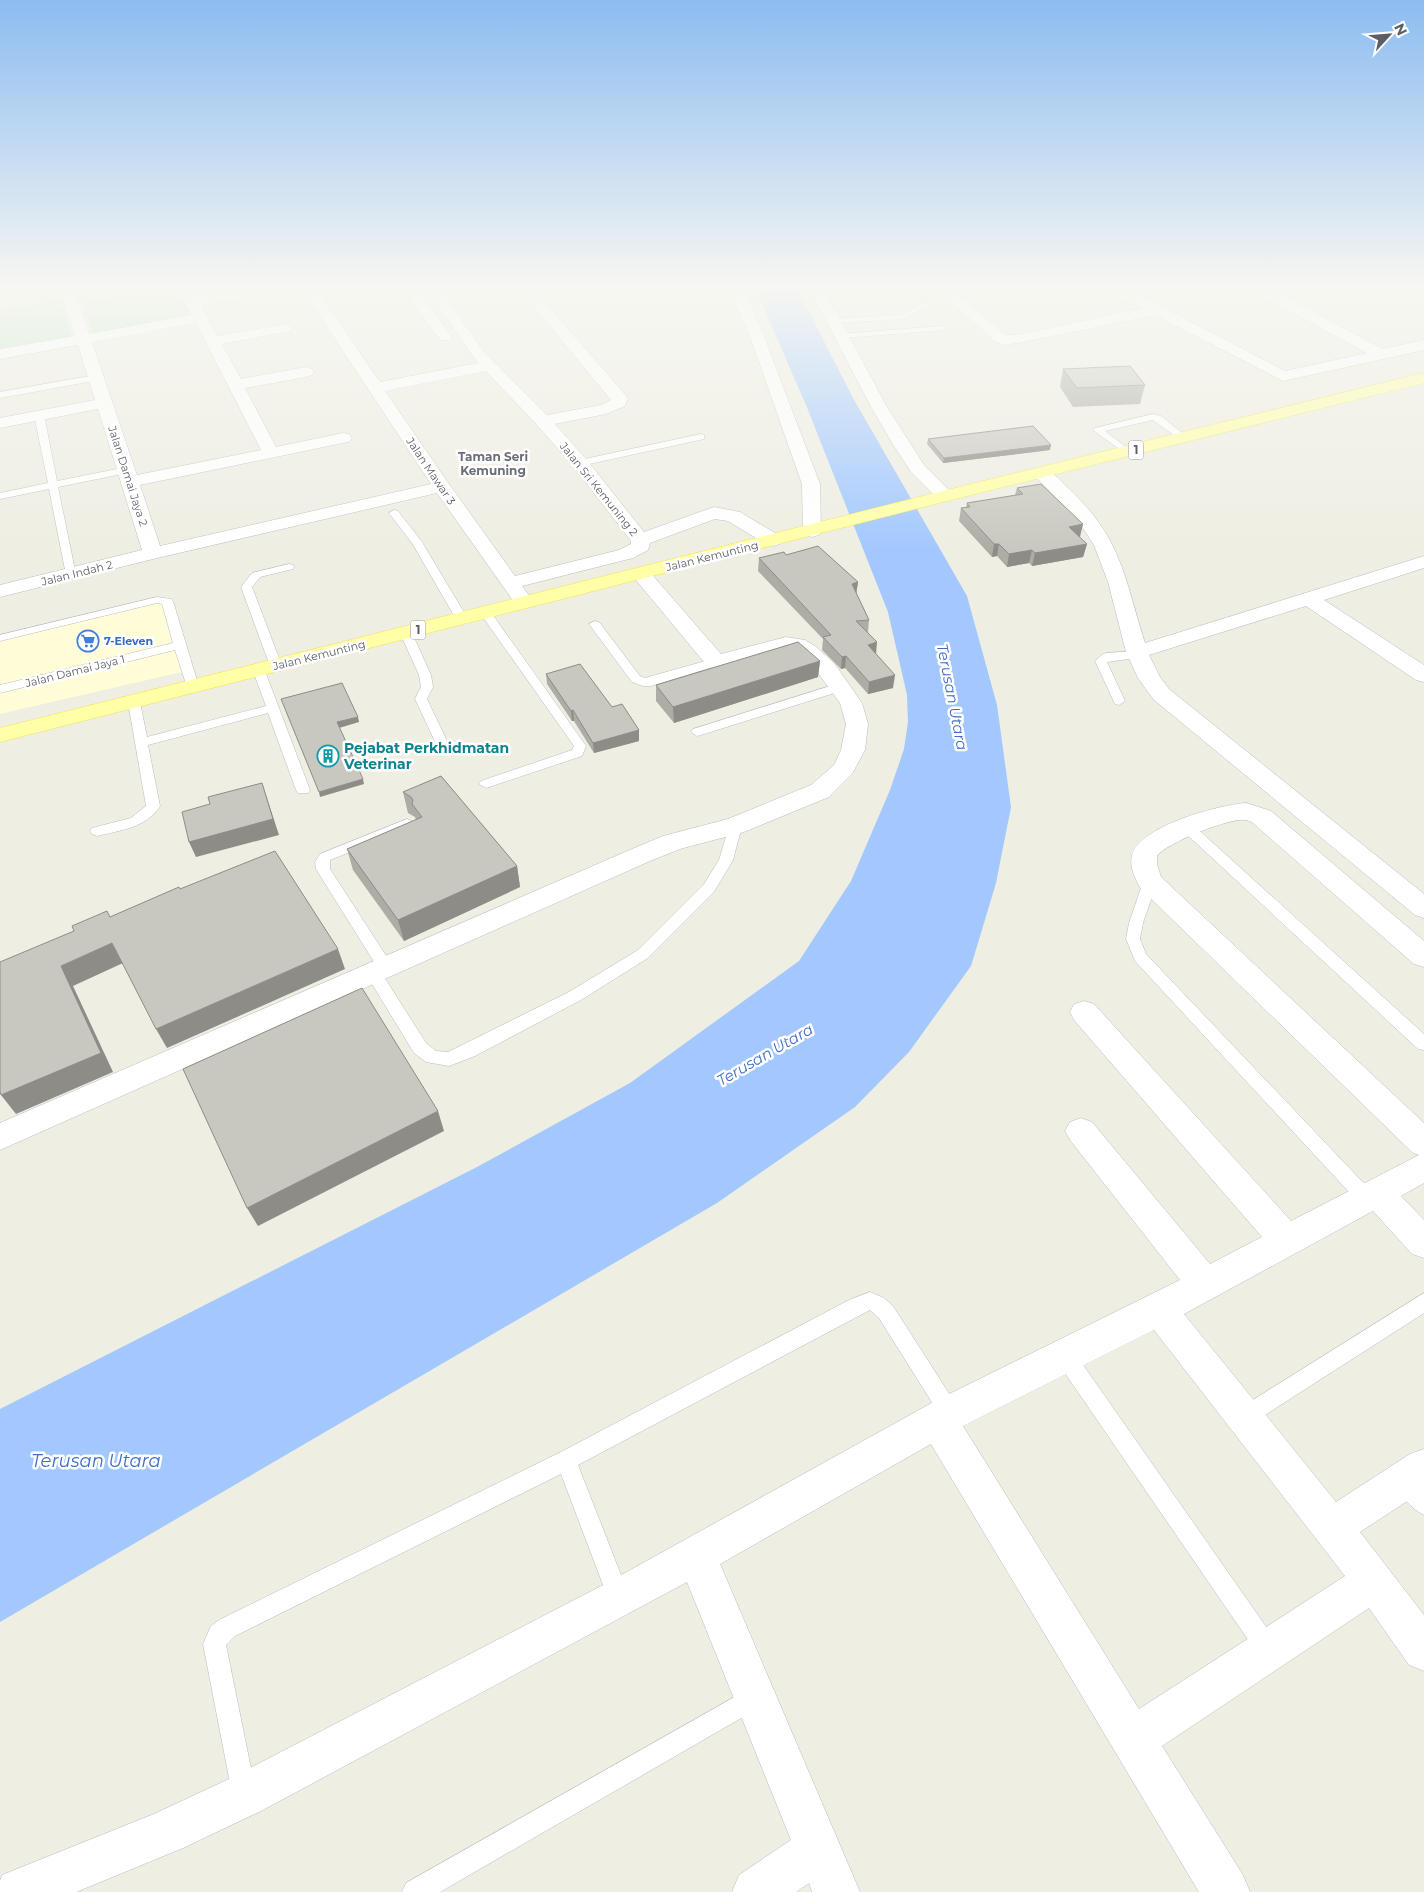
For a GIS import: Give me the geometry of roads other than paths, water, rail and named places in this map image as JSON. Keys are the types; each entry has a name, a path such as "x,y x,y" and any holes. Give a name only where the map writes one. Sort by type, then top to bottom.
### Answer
{"main road":[{"name":"Jalan Kemunting","path":"0,735 406,634 938,498 1424,378"}],"street":[{"name":"Jalan Damai Jaya 2","path":"95,374 154,553"},
{"path":"230,374 271,453"},
{"path":"236,385 294,374"},
{"name":"Jalan Mawar 3","path":"366,374 442,488 524,603"},
{"path":"375,388 448,374"},
{"name":"Jalan Sri Kemuning 2","path":"497,374 543,421 580,463 640,540 641,546 631,552 509,583"},
{"path":"543,421 606,409 620,403 620,398 600,374"},
{"path":"771,374 811,484 812,531"},
{"path":"862,374 879,407 938,498"},
{"path":"0,423 105,403"},
{"path":"128,476 271,453 343,438"},
{"path":"1041,473 1075,503 1104,544 1112,565 1137,654 1150,683 1180,711 1424,908"},
{"name":"Jalan Indah 2","path":"0,591 154,553 442,488"},
{"path":"640,540 714,513 733,516 773,540"},
{"path":"1137,654 1424,562"},
{"path":"1400,569 1424,584"},
{"path":"0,1137 641,855 672,842 735,826 820,790 844,769 853,750 857,724 852,703 826,668 807,651 792,644 778,643 716,662 641,574"},
{"path":"1308,598 1424,675"},
{"path":"1424,957 1262,817 1250,811 1187,827 1155,841 1146,852 1144,866 1150,882 1424,1143"},
{"path":"1084,1012 1286,1240"},
{"path":"1080,1131 1205,1284"},
{"path":"19,1892 167,1832 245,1795 619,1598 944,1417 1159,1309 1424,1167"},
{"path":"1371,1195 1424,1243"},
{"path":"1159,1309 1374,1581 1424,1650"},
{"path":"944,1417 1133,1739 1226,1892"},
{"path":"1332,1527 1417,1484"},
{"path":"696,1556 836,1892"},
{"path":"1133,1739 1374,1581"},
{"path":"756,1892 818,1849"}],"lane":[{"path":"0,395 96,378"},
{"path":"39,415 71,575"},
{"path":"1126,452 1098,430 1153,417 1158,418 1183,438"},
{"path":"580,463 701,437"},
{"path":"0,496 52,486 128,476"},
{"path":"394,513 417,542 462,619"},
{"path":"289,567 256,575 246,587 268,668 272,708 303,790"},
{"path":"0,638 158,600 167,602 179,645 194,687"},
{"path":"486,613 580,746 577,753 486,784"},
{"path":"595,624 636,679 643,682 651,682 716,662"},
{"path":"406,634 425,675 427,687 421,699 444,747"},
{"name":"Jalan Damai Jaya 1","path":"0,689 179,645"},
{"path":"1119,701 1101,661 1106,657 1137,654"},
{"path":"697,732 840,686"},
{"path":"97,831 140,820 149,814 154,806 134,702"},
{"path":"141,743 272,708"},
{"path":"410,822 326,857 322,862 323,869 380,971 420,1048 432,1057 449,1058 469,1051 575,996 643,954 709,888 726,860 735,826"},
{"path":"1187,827 1424,1044"},
{"path":"1150,882 1132,940 1140,957 1371,1195"},
{"path":"245,1795 214,1644 219,1634 227,1628 566,1460 856,1306 870,1301 886,1312 944,1417"},
{"path":"1244,1416 1424,1302"},
{"path":"1065,1356 1269,1650"},
{"path":"566,1460 619,1598"},
{"path":"415,1892 755,1697"}],"water":[{"name":"Terusan Utara","path":"793,374 841,374 967,596 997,705 1011,807 996,883 971,966 909,1052 855,1107 717,1203 0,1622 0,1409 477,1167 630,1083 799,961 851,881 890,790 904,749 908,722 907,695 888,612"}],"place":[{"name":"7-Eleven","path":"88,641"},
{"name":"Pejabat Perkhidmatan Veterinar","path":"328,756"}],"district":[{"name":"Taman Seri Kemuning","path":"493,464"}]}
